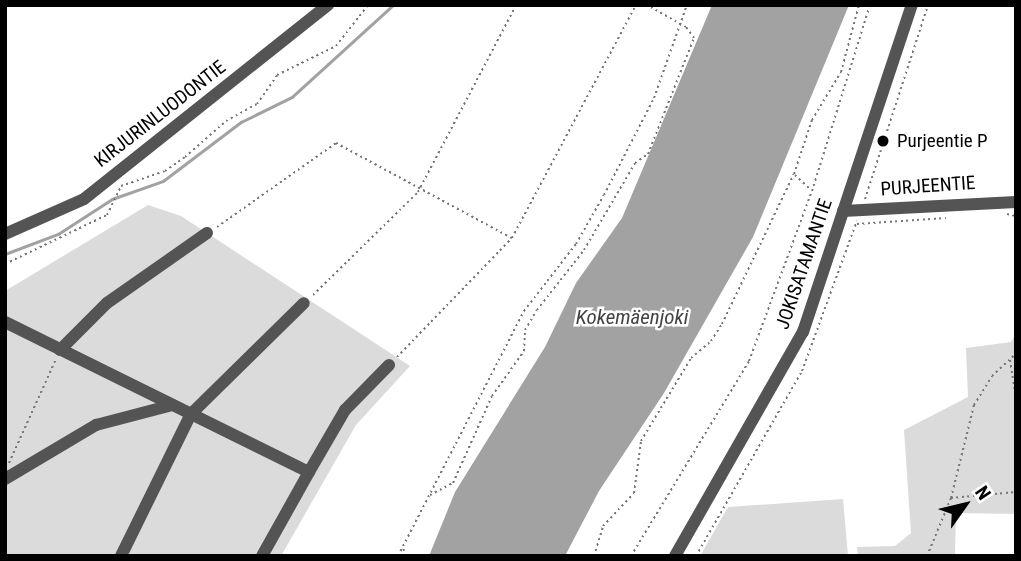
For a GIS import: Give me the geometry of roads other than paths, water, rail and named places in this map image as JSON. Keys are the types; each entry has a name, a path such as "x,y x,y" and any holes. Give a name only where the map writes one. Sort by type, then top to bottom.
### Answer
{"street":[{"name":"KIRJURINLUODONTIE","path":"5,234 83,199 328,5"},
{"name":"JOKISATAMANTIE","path":"675,556 803,332 912,5"},
{"name":"PURJEENTIE","path":"843,211 1016,202"},
{"path":"60,350 107,303 207,233"},
{"path":"121,556 191,414 304,303"},
{"path":"5,322 309,472"},
{"path":"262,556 345,410 389,365"},
{"path":"5,479 96,425 172,405"}],"water":[{"name":"Kokemäenjoki","path":"712,5 849,5 753,237 664,393 599,491 565,556 429,556 455,492 545,347 576,283 622,218"}],"waterway":[{"path":"5,254 58,234 112,199 163,181 241,122 292,97 393,5"}],"place":[{"name":"Purjeentie P","path":"883,141"}]}
